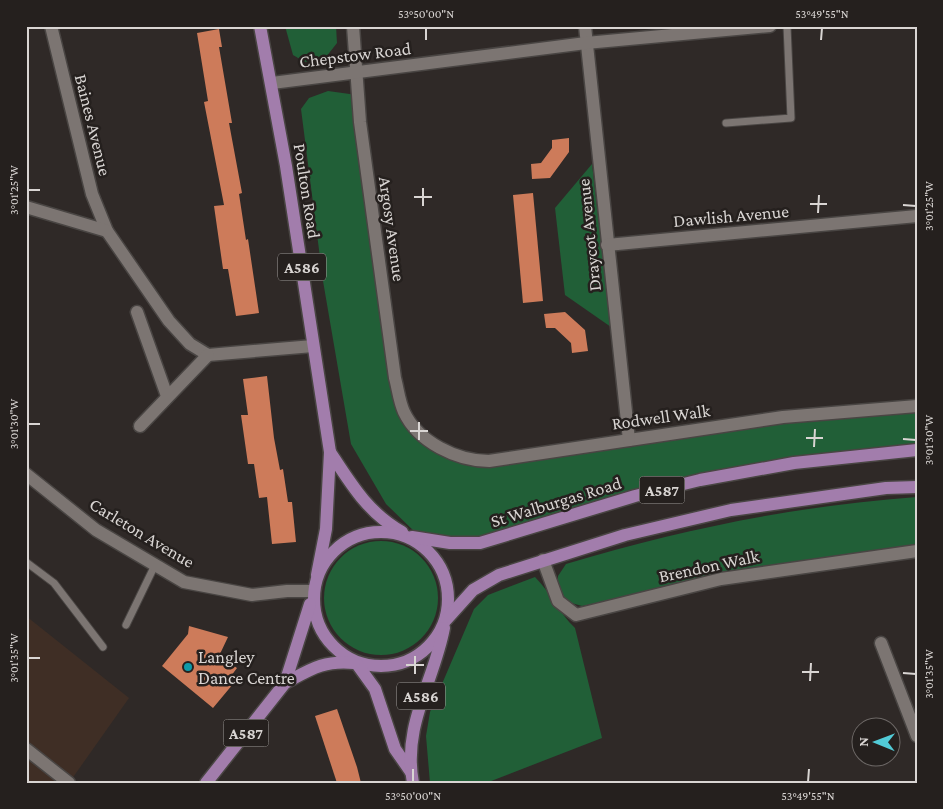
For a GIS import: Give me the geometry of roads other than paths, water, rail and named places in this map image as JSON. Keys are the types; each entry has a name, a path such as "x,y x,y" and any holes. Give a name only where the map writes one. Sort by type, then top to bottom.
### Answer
{"main road":[{"name":"Poulton Road","path":"260,26 272,83 330,452 326,529 317,575"},
{"name":"St Walburgas Road","path":"409,536 450,543 480,543 636,496 700,480 794,463 917,450"},
{"name":"Poulton Road","path":"330,452 365,504 386,524 409,536"},
{"name":"A587","path":"445,622 473,590 486,582 543,560 625,534 731,510 886,488 917,487"},
{"path":"374,532 409,536 434,556 441,567 448,593 445,622 420,652 401,662 377,666 355,663 327,640 318,625 311,596 317,575 338,548 359,535 374,532"},
{"name":"A587","path":"206,783 285,683 311,596"},
{"name":"A586","path":"412,777 415,715 438,656 445,622"},
{"name":"A587","path":"285,683 327,662 355,663"},
{"name":"A586","path":"355,663 375,689 396,749 412,777"}],"street":[{"name":"Baines Avenue","path":"51,26 92,194 106,231 169,321 190,344 208,356"},
{"name":"Argosy Avenue","path":"353,26 366,176 395,378 405,413 418,431"},
{"name":"Draycot Avenue","path":"585,26 629,440"},
{"name":"Chepstow Road","path":"272,83 356,74 586,43 770,26"},
{"path":"26,207 106,231"},
{"name":"Dawlish Avenue","path":"607,245 917,216"},
{"path":"137,312 167,396"},
{"path":"140,426 167,396 208,356 313,346"},
{"name":"Rodwell Walk","path":"418,431 441,448 477,461 783,417 917,406"},
{"name":"Carleton Avenue","path":"26,474 96,530 184,582 252,595 287,591 311,596"},
{"name":"Brendon Walk","path":"543,560 558,601 576,615 721,579 917,551"},
{"path":"881,643 917,736"},
{"path":"27,752 68,783"}],"lane":[{"path":"726,123 791,118 787,26"},
{"path":"26,562 54,583 103,647"},
{"path":"126,625 155,565"}],"place":[{"name":"Langley Dance Centre","path":"188,667"}]}
